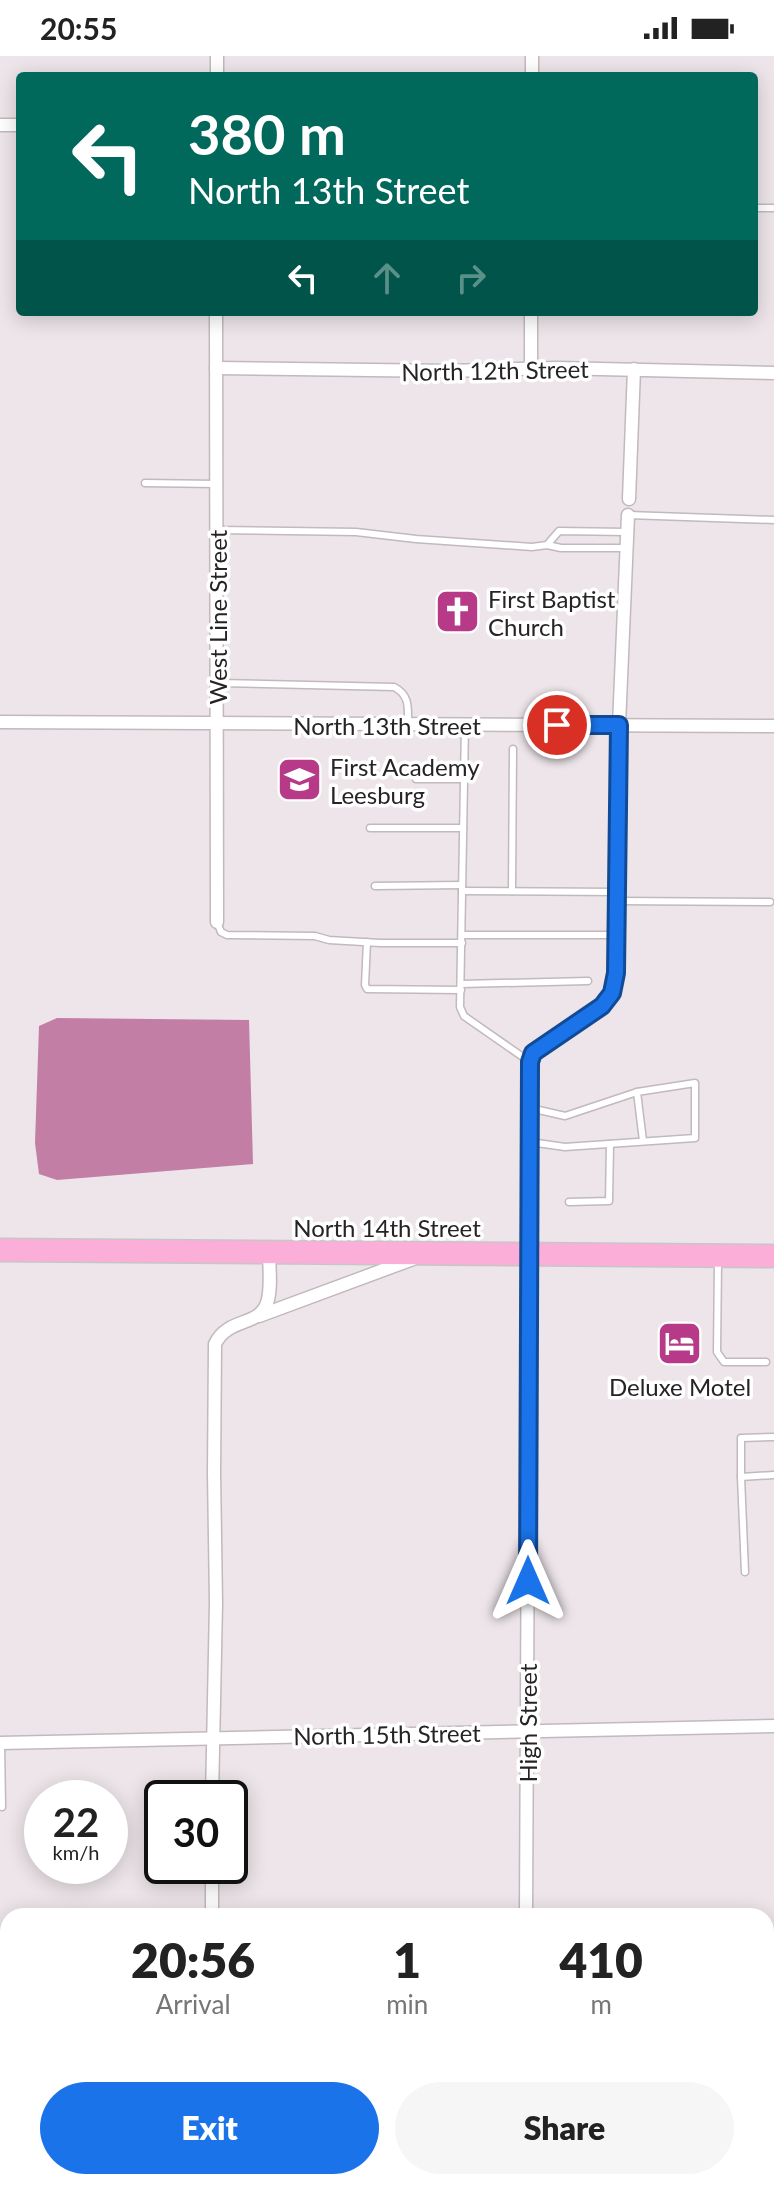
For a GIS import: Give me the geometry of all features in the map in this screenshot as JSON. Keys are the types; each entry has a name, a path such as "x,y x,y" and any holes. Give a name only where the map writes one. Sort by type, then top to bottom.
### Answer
{"highway":[{"name":"North 14th Street","path":"0,1250 774,1256"}],"street":[{"name":"West Line Street","path":"216,316 217,922"},
{"path":"531,316 531,369"},
{"name":"North 12th Street","path":"216,368 433,371 634,369 774,373"},
{"path":"629,499 634,369"},
{"path":"530,1062 533,1053 602,1006 612,993 616,973 619,725 628,515"},
{"name":"North 13th Street","path":"0,722 774,726"},
{"name":"High Street","path":"526,1908 530,1062"},
{"path":"259,1316 267,1304 269,1251"},
{"path":"212,1780 216,1603 215,1344 229,1326 430,1253"},
{"name":"North 15th Street","path":"1,1743 774,1726"},
{"path":"212,1884 212,1908"}],"lane":[{"path":"145,483 216,484"},
{"path":"628,515 774,520"},
{"path":"216,530 356,532 532,547 626,548"},
{"path":"547,545 559,531 627,532"},
{"path":"217,683 394,687 403,691 408,701 408,725"},
{"path":"465,725 460,1007 464,1016 530,1062"},
{"path":"512,891 513,749"},
{"path":"416,779 464,779"},
{"path":"370,828 463,828"},
{"path":"375,886 770,902"},
{"path":"217,922 221,932 227,935 462,943"},
{"path":"462,935 616,935"},
{"path":"367,942 367,989 588,981"},
{"path":"530,1108 565,1116 637,1092 695,1083 695,1138 565,1147 530,1142"},
{"path":"637,1092 643,1141"},
{"path":"569,1202 609,1201 610,1144"},
{"path":"718,1256 717,1352 724,1362 766,1362"},
{"path":"745,1572 741,1438 774,1437"},
{"path":"741,1477 774,1475"},
{"path":"1,1743 2,1807"}],"shaded area":[{"path":"57,1018 249,1020 253,1164 57,1180 39,1174 35,1143 39,1026"}],"place":[{"name":"First Baptist Church","path":"457,612"},
{"name":"First Academy Leesburg","path":"299,780"},
{"name":"Deluxe Motel","path":"680,1344"}],"route":[{"path":"528,1581 530,1062 533,1053 602,1006 612,993 616,973 619,725 557,725"}]}
